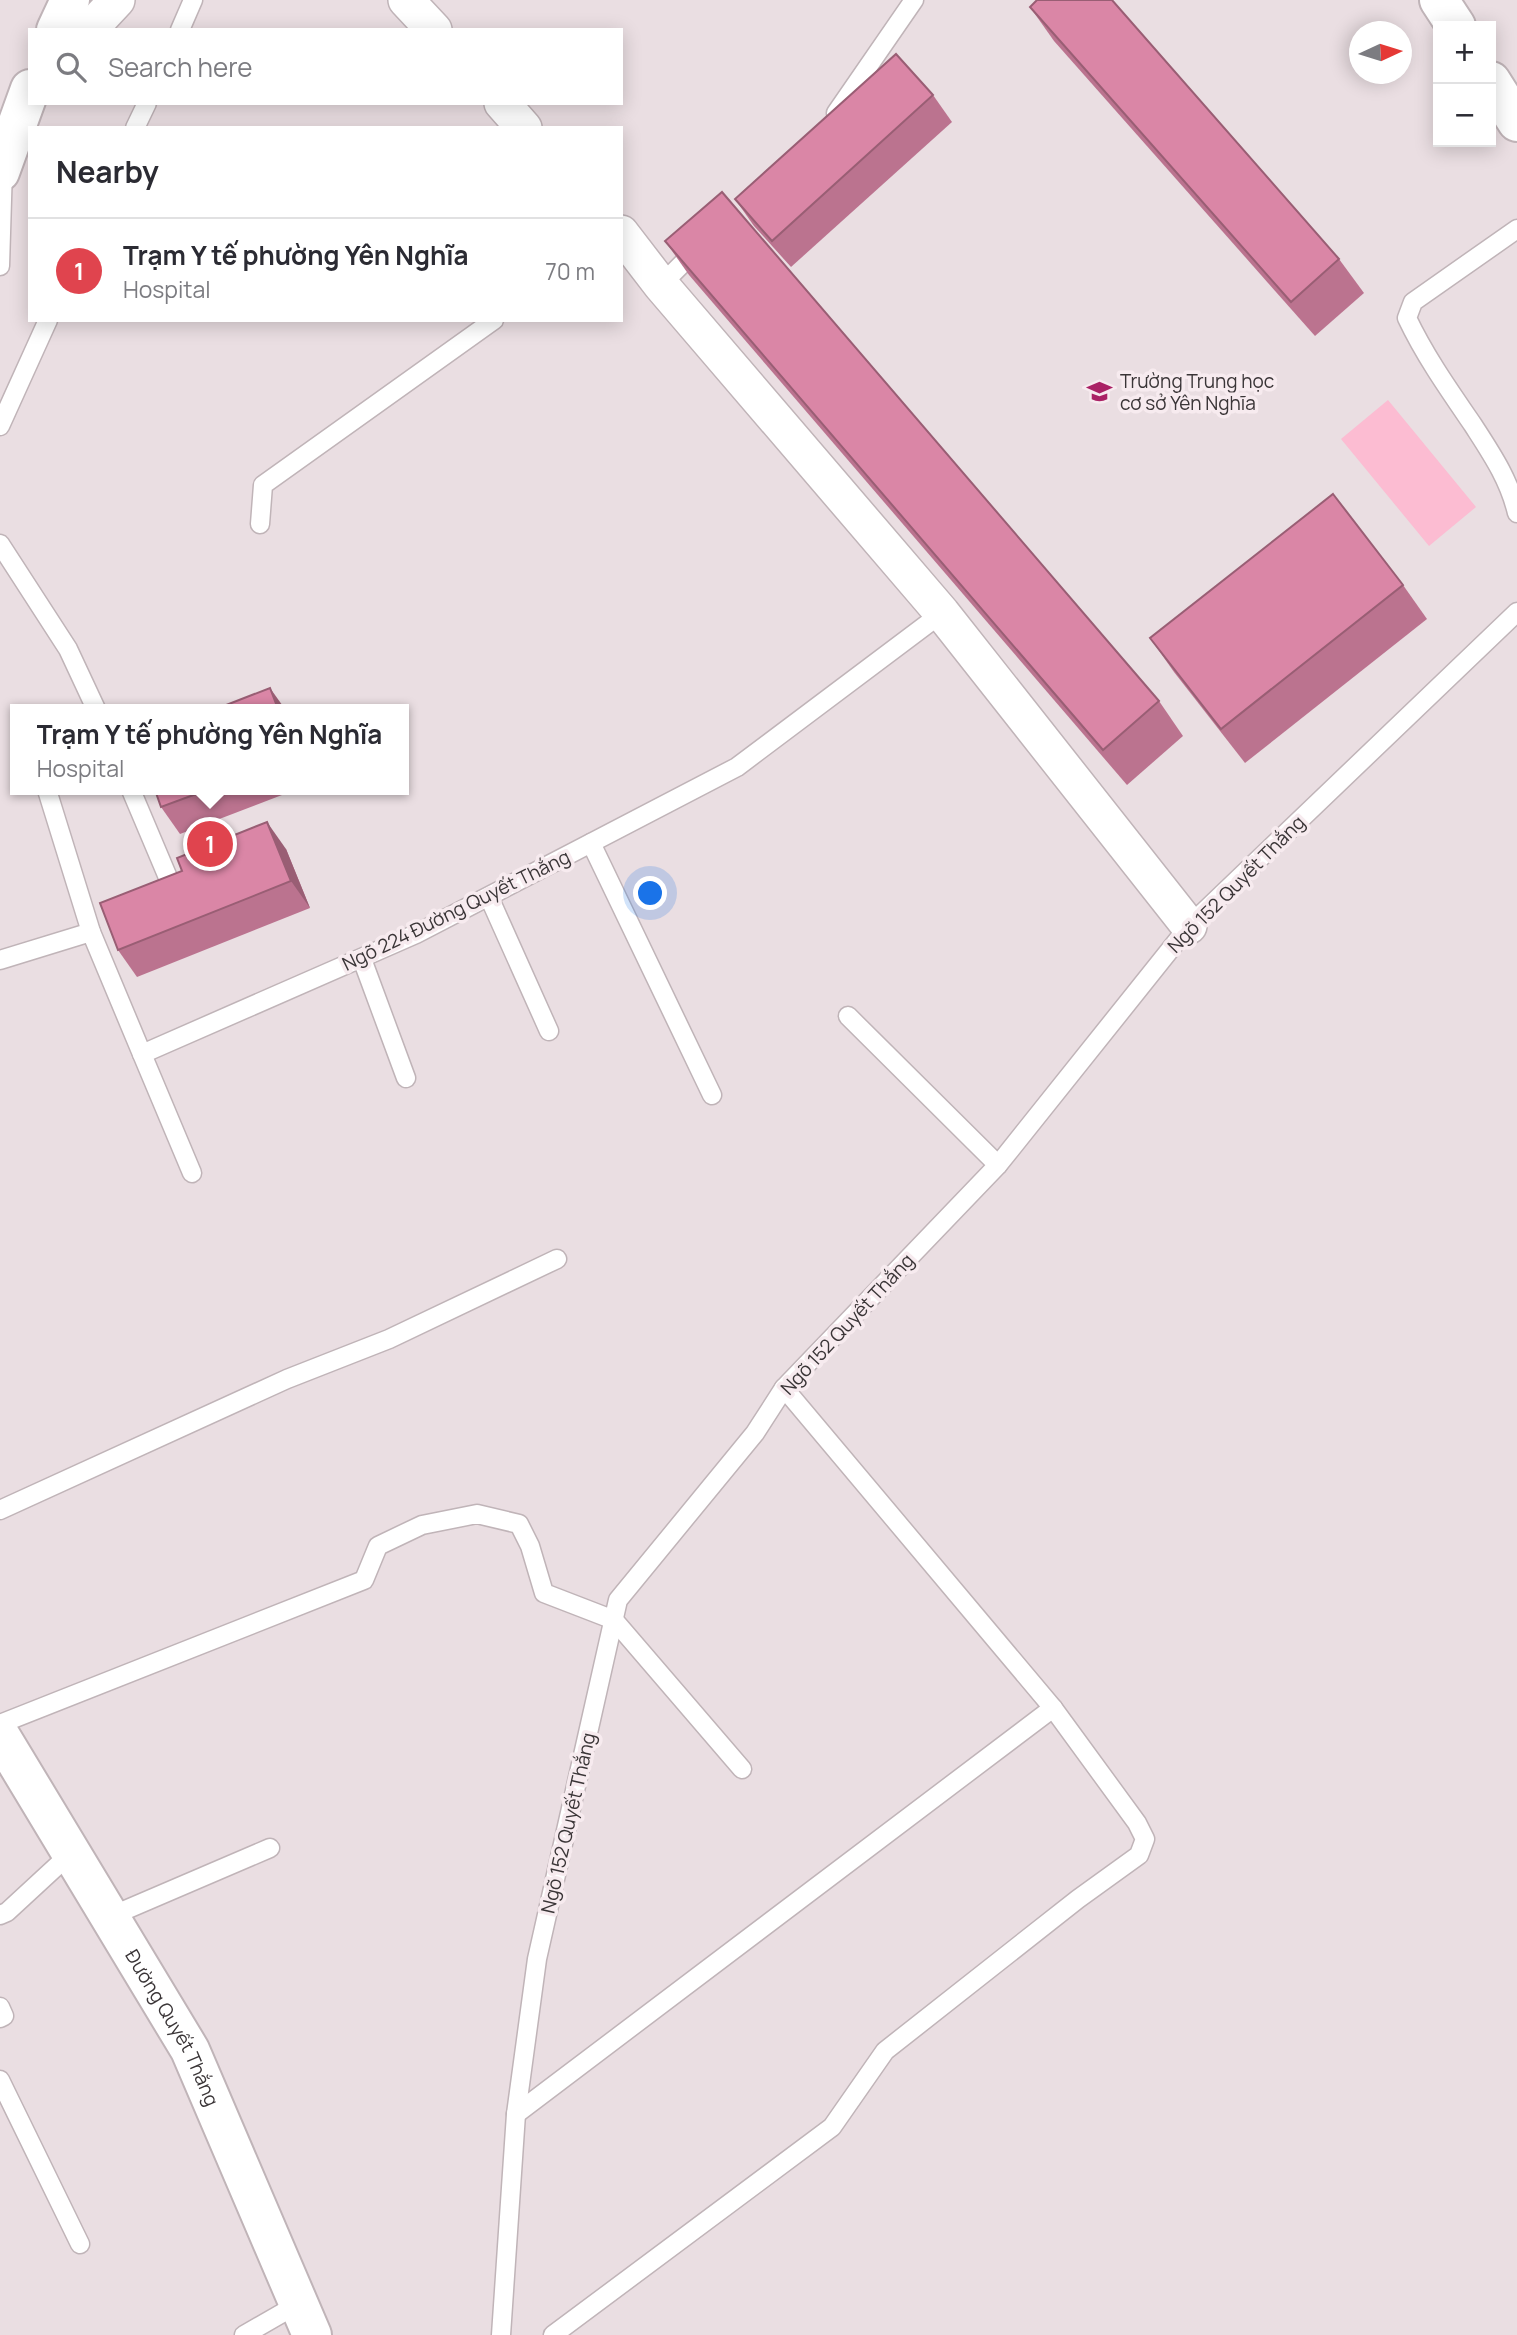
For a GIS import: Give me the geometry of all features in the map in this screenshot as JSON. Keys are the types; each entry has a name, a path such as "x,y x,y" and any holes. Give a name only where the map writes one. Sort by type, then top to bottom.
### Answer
{"street":[{"path":"57,28 70,0"},
{"path":"91,28 117,0"},
{"path":"406,0 431,28"},
{"path":"1439,0 1453,21"},
{"path":"1493,84 1517,122"},
{"path":"1,167 28,95"},
{"path":"504,105 522,126"},
{"path":"623,236 661,285 942,613 1189,926"},
{"name":"Đường Quyết Thắng","path":"0,1735 190,2050 305,2320"}],"lane":[{"path":"181,28 193,0"},
{"path":"822,127 841,108 914,0"},
{"path":"136,126 146,105"},
{"path":"0,266 1,167"},
{"path":"1517,229 1413,302 1407,318 1420,347 1499,465 1514,498 1517,513"},
{"path":"661,285 708,238"},
{"path":"0,426 47,322"},
{"path":"260,524 263,485 491,322"},
{"path":"0,544 68,649 94,704"},
{"name":"Ngõ 152 Quyết Thắng","path":"501,2335 516,2114 537,1959 618,1600 755,1433 784,1388 998,1165 1189,926 1517,612"},
{"name":"Ngõ 224 Đường Quyết Thắng","path":"142,1054 416,934 737,767 942,613"},
{"path":"49,795 91,932 192,1173"},
{"path":"133,795 172,887"},
{"path":"591,843 712,1095"},
{"path":"489,897 549,1031"},
{"path":"0,960 91,932"},
{"path":"362,958 406,1078"},
{"path":"848,1016 998,1165"},
{"path":"0,1510 287,1379 389,1339 557,1259"},
{"path":"553,2335 832,2127 885,2051 1078,1899 1139,1855 1145,1839 1137,1823 1053,1708 784,1388"},
{"path":"0,1724 364,1580 378,1546 422,1525 477,1514 519,1524 530,1546 544,1593 614,1620 742,1769"},
{"path":"516,2114 1053,1708"},
{"path":"109,1917 270,1848"},
{"path":"0,1915 7,1912 71,1853"},
{"path":"0,2007 4,2016 0,2018"},
{"path":"0,2080 80,2244"},
{"path":"244,2335 305,2320"}],"shaded area":[{"path":"1388,400 1476,507 1429,546 1341,439"}],"building":[{"path":"1037,0 1112,0 1339,259 1291,302 1030,7"},
{"path":"896,54 933,95 772,241 735,199"},
{"path":"722,192 1159,701 1103,750 665,241"},
{"path":"1333,494 1403,585 1221,729 1150,638"},
{"path":"270,688 276,704 229,704"},
{"path":"157,795 193,795 161,807"},
{"path":"267,822 291,881 118,950 100,903 182,871 177,858"}],"place":[{"name":"Trường Trung học cơ sở Yên Nghĩa","path":"1100,392"},
{"name":"Trạm Y tế phường Yên Nghĩa","path":"210,844"}]}
